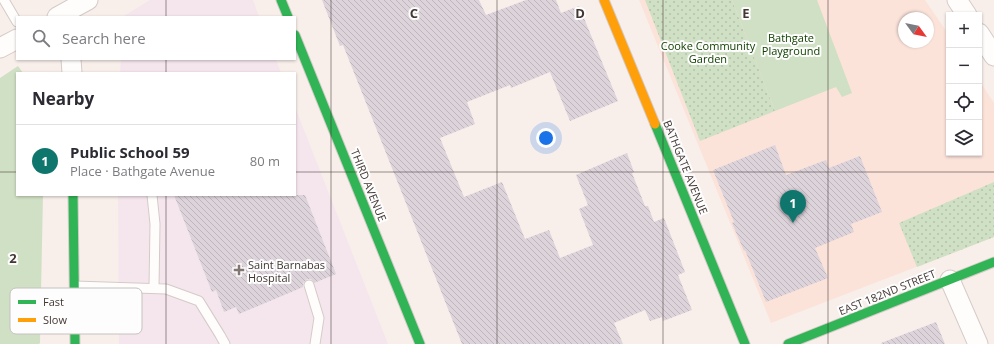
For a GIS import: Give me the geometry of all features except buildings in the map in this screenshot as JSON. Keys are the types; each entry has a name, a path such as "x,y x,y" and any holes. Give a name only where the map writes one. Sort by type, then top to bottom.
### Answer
{"street":[{"path":"68,11 88,0"},
{"path":"281,0 288,16"},
{"name":"BATHGATE AVENUE","path":"604,0 744,344"},
{"path":"957,0 965,12"},
{"name":"THIRD AVENUE","path":"296,37 420,344"},
{"path":"982,38 994,56"},
{"path":"0,48 16,39"},
{"path":"71,60 72,72"},
{"path":"73,196 75,286"},
{"name":"EAST 182ND STREET","path":"788,344 994,262"},
{"path":"950,280 978,344"},
{"path":"76,334 76,344"}],"lane":[{"path":"4,0 16,20"},
{"path":"152,196 155,224 154,288"},
{"path":"308,285 319,318 315,344"},
{"path":"75,286 166,289 199,301 225,344"}],"shaded area":[{"path":"150,0 253,0 259,16 124,16"},
{"path":"639,0 925,0 933,12 898,12 898,48 934,48 934,13 946,31 946,156 982,156 982,85 994,103 994,237 771,323"},
{"path":"121,60 276,60 281,72 120,72"},
{"name":"Saint Barnabas Hospital","path":"296,110 388,344 119,344 119,334 142,334 142,288 119,288 118,196 296,196"}],"green space":[{"name":"Cooke Community Garden","path":"645,0 732,0 775,111 700,141"},
{"name":"Bathgate Playground","path":"732,0 817,0 852,93 842,97 836,87 775,111"},
{"path":"18,66 22,72 16,72 16,196 43,196 41,288 10,288 10,334 40,334 39,344 0,344 0,78"},
{"path":"994,182 994,237 917,267 899,223"}],"traffic: fast":[{"path":"281,0 288,16"},
{"path":"296,37 420,344"},
{"path":"655,124 745,344"},
{"path":"73,196 74,288"},
{"path":"788,344 994,262"},
{"path":"75,334 75,344"}],"traffic: slow":[{"path":"604,0 655,124"}],"place":[{"name":"Public School 59","path":"793,223"},
{"name":"Saint Barnabas Hospital","path":"239,270"}]}
